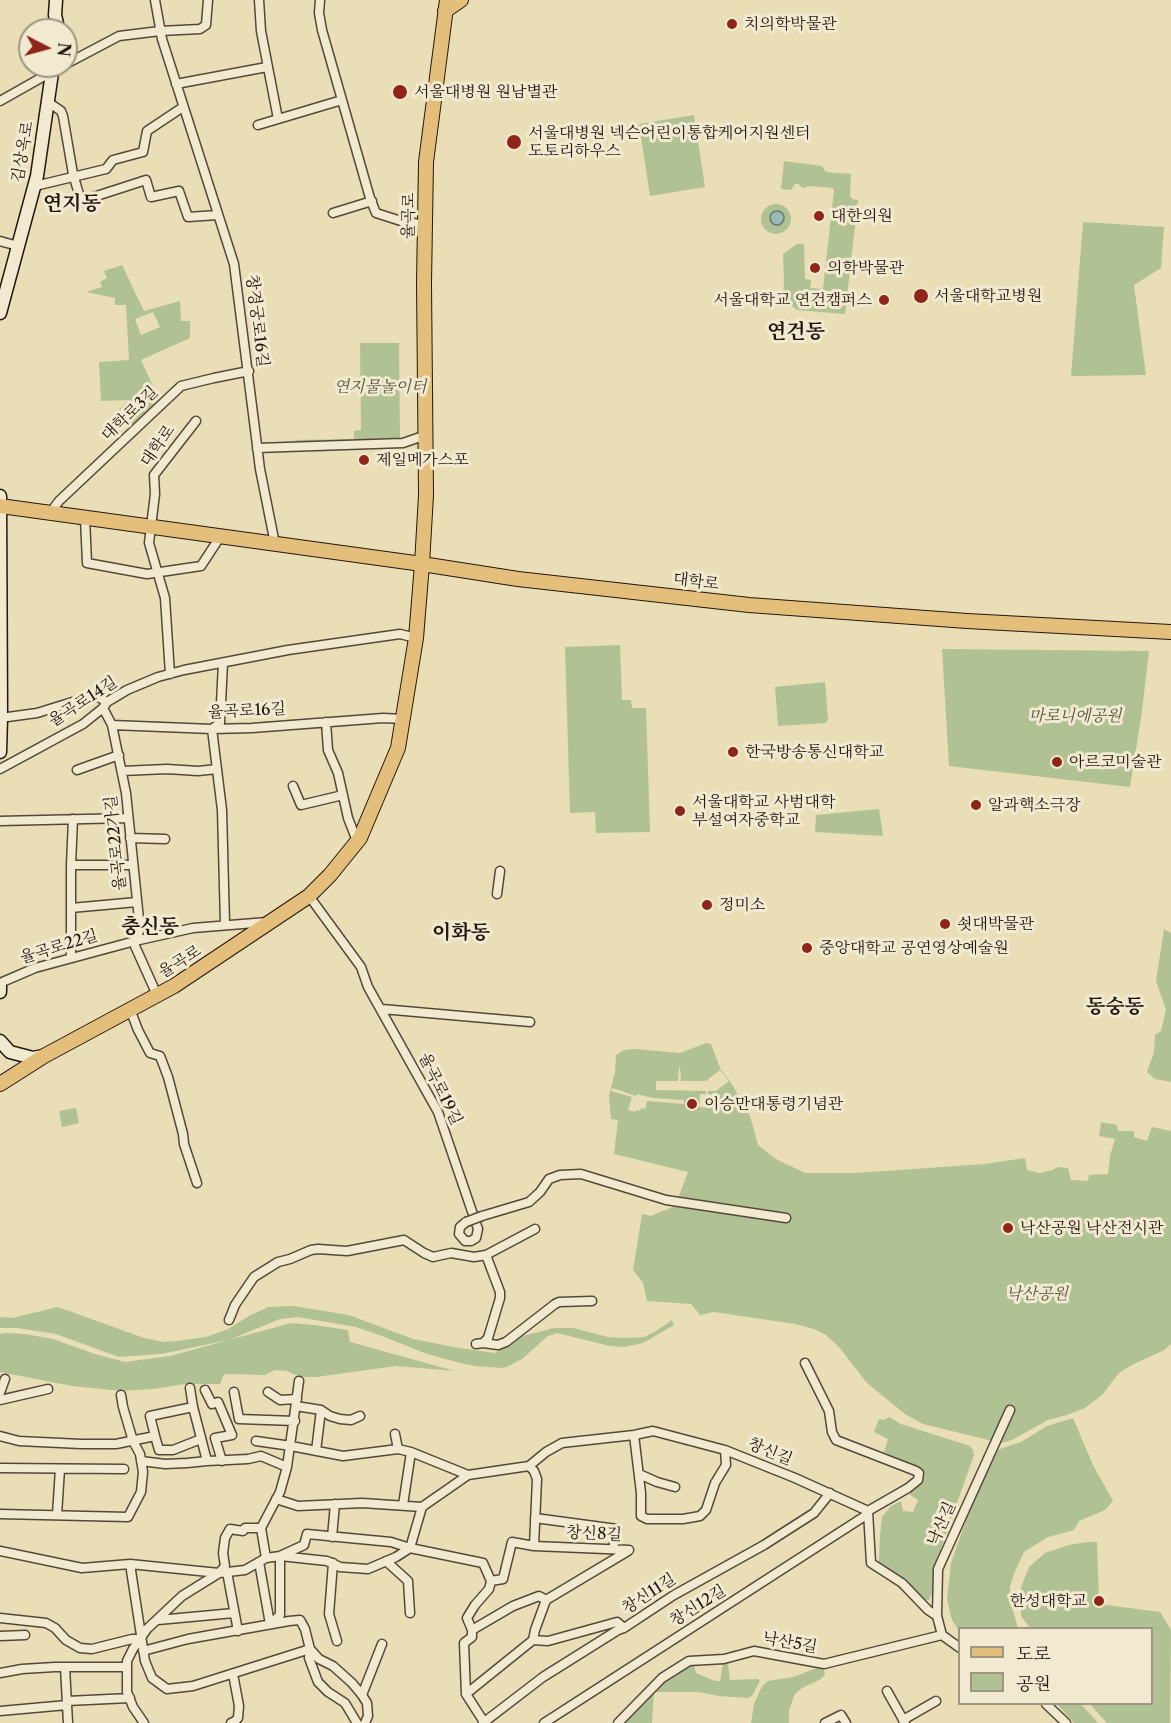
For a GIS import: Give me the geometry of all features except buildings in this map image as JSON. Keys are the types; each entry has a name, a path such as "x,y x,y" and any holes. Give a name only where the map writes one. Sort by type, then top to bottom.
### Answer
{"main road":[{"path":"446,5 460,0"},
{"name":"율곡로","path":"0,1084 44,1056 174,986 309,896 357,842 398,748 416,638 422,564 426,495 426,162 446,5"},
{"name":"대학로","path":"0,506 518,579 749,605 1171,632"}],"street":[{"path":"55,18 58,0"},
{"name":"창경궁로16길","path":"156,0 160,31 234,264 257,448 275,544"},
{"path":"78,56 119,36 200,29 206,25 208,0"},
{"path":"259,0 261,32 278,119"},
{"path":"320,0 319,13 322,30 376,213 400,221 425,225"},
{"path":"176,84 267,67"},
{"path":"0,101 39,78"},
{"name":"김상옥로","path":"0,313 4,282 18,246 37,176 48,102 54,78"},
{"path":"258,125 342,100"},
{"path":"48,102 61,111 63,116 73,174 81,201 146,180 151,196 179,191 188,217 217,215"},
{"path":"34,186 106,169 113,160 142,152 147,131 183,107"},
{"path":"333,213 372,201"},
{"path":"0,240 18,246"},
{"name":"대학로3길","path":"51,513 59,501 182,386 249,371"},
{"name":"대학로","path":"170,674 165,598 149,543 154,476 196,421"},
{"path":"257,448 403,443 426,435"},
{"path":"0,496 0,752"},
{"path":"85,518 87,563 147,574 201,566 220,537"},
{"name":"율곡로14길","path":"0,769 83,724 127,690 170,674 288,650 400,634 416,638"},
{"path":"223,663 220,723 212,729 222,810 225,924"},
{"path":"1,717 37,713 95,695 105,705 112,725"},
{"name":"율곡로16길","path":"112,725 212,729 252,728 383,717 403,719"},
{"path":"326,722 328,750 338,773 348,818 357,842"},
{"name":"율곡로22가길","path":"112,725 122,771 140,929 135,946 157,995"},
{"path":"77,770 119,755"},
{"path":"122,771 217,769"},
{"path":"294,786 301,805 343,795"},
{"path":"0,821 128,818"},
{"path":"71,958 73,819"},
{"path":"130,838 165,839"},
{"path":"71,865 133,865"},
{"path":"497,894 500,871"},
{"name":"율곡로19길","path":"309,896 360,967 368,987 438,1112 478,1229 476,1238 471,1241 463,1239 459,1234 460,1227 466,1222 482,1216 529,1202 549,1179 560,1175 581,1174 666,1200 786,1218"},
{"path":"71,908 137,902"},
{"name":"율곡로22길","path":"0,985 35,968 135,941 193,928 271,922"},
{"path":"0,985 0,992"},
{"path":"382,1009 531,1022"},
{"path":"130,1010 150,1053 160,1056 168,1077 196,1183"},
{"path":"0,1041 10,1052 33,1058 44,1056"},
{"path":"229,1320 235,1305 254,1277 278,1262 300,1253 318,1249 347,1251 401,1239 432,1257 452,1253 467,1257 486,1255 535,1229"},
{"path":"486,1255 500,1295 489,1334 479,1343 498,1345 519,1337"},
{"path":"489,1334 494,1343 506,1342 559,1302 592,1301"},
{"name":"창신12길","path":"544,1723 918,1480 919,1473 916,1471 836,1440 832,1432 829,1411 804,1363"},
{"path":"0,1393 5,1379"},
{"path":"270,1624 261,1528 276,1499 287,1467 299,1381"},
{"path":"190,1388 207,1461"},
{"path":"0,1400 48,1389"},
{"path":"205,1390 212,1404 218,1402 232,1435 215,1438 222,1461"},
{"path":"234,1392 240,1419 295,1421"},
{"path":"268,1392 280,1401 321,1410 340,1419 351,1420 360,1416"},
{"path":"0,1514 128,1517 141,1492 143,1472 121,1395"},
{"path":"193,1407 150,1416 159,1450 173,1450 201,1439"},
{"path":"316,1451 321,1410"},
{"name":"낙산길","path":"942,1635 937,1616 938,1569 1010,1410"},
{"name":"창신길","path":"422,1507 468,1475 529,1466 562,1443 634,1436 653,1431 725,1450 830,1493 868,1513"},
{"path":"395,1434 398,1449"},
{"path":"0,1436 19,1441 116,1444 155,1436"},
{"path":"634,1436 641,1516 647,1519 668,1520 700,1516 706,1510 714,1483 724,1470 725,1450"},
{"path":"256,1441 343,1456 398,1449 468,1475"},
{"path":"403,1505 411,1452"},
{"path":"141,1461 165,1464 248,1459 261,1456 287,1467"},
{"path":"529,1466 537,1479 534,1546"},
{"path":"0,1468 124,1470"},
{"path":"57,1515 60,1469"},
{"path":"639,1474 657,1482 675,1486"},
{"name":"창신11길","path":"466,1694 484,1722 543,1677 674,1595 764,1545 814,1513 830,1493"},
{"path":"276,1499 298,1506 362,1503 422,1507 410,1548 368,1569 340,1567 327,1561 280,1556"},
{"path":"332,1537 335,1504"},
{"path":"868,1513 871,1563 902,1583 927,1610 937,1616"},
{"path":"535,1518 617,1529 614,1544"},
{"path":"238,1631 223,1572 225,1538 230,1529 261,1528"},
{"path":"0,1551 82,1568 130,1564 223,1572 245,1570 263,1560 280,1556 304,1545 307,1534 391,1542 483,1563 491,1581"},
{"name":"창신8길","path":"512,1542 534,1546 629,1551 546,1600 538,1596 530,1599 513,1606 472,1630 467,1618 489,1589 491,1581 504,1579 512,1542"},
{"path":"270,1624 280,1615 280,1556"},
{"path":"386,1561 408,1581 410,1612"},
{"path":"333,1563 329,1614 337,1641"},
{"path":"130,1564 143,1651 152,1678 167,1689 193,1686 310,1649"},
{"path":"144,1723 133,1707 128,1692 126,1667 133,1649 147,1629 182,1596 223,1572"},
{"path":"466,1694 533,1640 546,1600"},
{"path":"158,1620 234,1613"},
{"path":"0,1618 46,1623 66,1641 80,1648 92,1649 132,1639 140,1640"},
{"path":"143,1651 188,1639 300,1620 305,1629 310,1649 309,1658 318,1682 345,1703 357,1723"},
{"path":"533,1640 548,1641 617,1622 624,1628"},
{"path":"466,1694 465,1643 472,1636 472,1630"},
{"path":"0,1636 25,1635"},
{"path":"942,1635 958,1647"},
{"name":"낙산5길","path":"618,1723 662,1678 689,1661 724,1659 754,1651 824,1664 942,1635"},
{"path":"362,1695 381,1644"},
{"path":"310,1649 319,1659 333,1666 362,1695 367,1703 368,1716 365,1723"},
{"path":"65,1667 68,1723"},
{"path":"0,1673 22,1669 126,1667"},
{"path":"231,1723 238,1718 239,1706 233,1674"},
{"path":"887,1691 904,1721 936,1701"},
{"path":"0,1711 130,1698"},
{"path":"1047,1705 1066,1723"},
{"path":"825,1723 841,1715 846,1723"}],"green space":[{"path":"694,115 705,187 650,196 639,124"},
{"path":"784,161 822,166 826,172 851,174 850,196 858,200 845,314 797,310 788,303 783,294 783,254 797,244 804,246 805,279 811,280 810,288 823,289 834,190 810,186 803,188 798,184 795,184 791,190 781,189"},
{"path":"776,204 787,208 791,219 787,230 776,234 765,230 761,219 765,208"},
{"path":"1083,222 1164,227 1161,268 1134,285 1146,375 1071,376"},
{"path":"122,265 144,311 180,301 181,321 190,321 190,338 141,360 159,399 133,425 119,409 130,400 101,401 99,362 129,360 126,305 115,305 115,298 86,292 102,287 100,282 107,278 104,271","holes":["153,312 160,327 141,335 135,319"]},
{"name":"연지물놀이터","path":"360,343 399,343 400,441 296,443 295,440 354,439 354,431 361,430"},
{"path":"620,645 622,700 631,700 632,708 646,708 650,832 596,833 595,812 570,813 565,647"},
{"name":"마로니에공원","path":"942,649 1149,651 1130,787 949,766"},
{"path":"825,682 828,720 825,723 778,726 775,687"},
{"path":"879,809 883,836 815,832 816,815"},
{"path":"1164,929 1171,933 1171,1082 1155,1079 1147,1072 1154,1052 1155,1035 1161,1031 1166,1010 1156,981"},
{"name":"낙산공원","path":"706,1043 711,1044 721,1070 730,1081 750,1116 758,1145 774,1158 805,1173 856,1173 985,1164 1025,1158 1027,1170 1039,1173 1057,1167 1068,1168 1071,1180 1088,1181 1089,1175 1108,1174 1115,1139 1099,1136 1101,1122 1117,1125 1118,1131 1134,1131 1134,1137 1147,1141 1152,1127 1171,1131 1171,1344 1164,1350 1119,1373 1102,1395 1085,1408 1048,1420 1012,1440 1001,1443 923,1424 905,1414 867,1383 839,1347 826,1335 814,1329 714,1312 700,1315 691,1304 647,1301 643,1283 633,1270 642,1214 651,1216 675,1206 688,1172 614,1154 618,1120 611,1119 609,1096 615,1072 616,1055 624,1050 680,1053","holes":["680,1067 681,1081 706,1081 720,1070 729,1081 716,1091 708,1091 708,1094 714,1095 714,1098 710,1098 709,1108 699,1107 700,1094 706,1094 706,1091 656,1090 656,1081 678,1081","612,1088 636,1096 637,1094 653,1098 684,1100 684,1104 647,1101 645,1109 641,1108 640,1111 635,1112 628,1110 632,1097 611,1091"]},
{"path":"76,1108 79,1123 62,1127 59,1111"},
{"path":"293,1306 349,1315 413,1339 495,1353 519,1337 554,1328 573,1328 608,1337 624,1338 644,1337 672,1320 674,1325 643,1343 624,1347 610,1346 557,1333 548,1336 522,1359 501,1368 460,1363 427,1354 356,1327 298,1317 280,1319 229,1340 161,1354 119,1357 56,1334 17,1328 0,1328 0,1317 12,1318 58,1307 144,1338 164,1342 206,1337 228,1329 268,1307"},
{"path":"291,1323 348,1330 350,1342 455,1371 396,1366 316,1377 300,1377 287,1371 275,1370 265,1375 224,1374 220,1384 185,1384 121,1391 72,1386 0,1372 0,1334 5,1333 53,1339 125,1362 170,1356"},
{"path":"889,1417 901,1424 970,1446 973,1450 974,1455 934,1568 932,1593 929,1600 921,1600 879,1562 882,1517 891,1506 901,1501 903,1511 913,1512 918,1500 909,1494 921,1483 925,1475 920,1469 884,1452 888,1439 874,1432 879,1419 884,1420"},
{"path":"1073,1418 1093,1465 1113,1501 1105,1510 1079,1521 1074,1530 1048,1537 1024,1552 1010,1586 1011,1604 1018,1627 958,1627 958,1629 952,1620 947,1599 951,1563 970,1509 997,1450 1021,1442 1047,1426"},
{"path":"1097,1542 1099,1604 1160,1612 1171,1630 1170,1723 1107,1723 1091,1705 1153,1705 1153,1627 1029,1627 1021,1616 1021,1587 1029,1567 1045,1553 1069,1545"},
{"path":"723,1664 728,1664 730,1680 758,1679 760,1681 752,1696 748,1698 698,1692 654,1692 652,1723 621,1723 616,1720 646,1691 688,1665 694,1665 696,1673 720,1681"},
{"path":"823,1668 825,1675 795,1694 789,1710 789,1723 751,1723 754,1704 762,1686 768,1681 793,1677"},
{"path":"1058,1705 1082,1705 1098,1723 1074,1723"}],"water":[{"path":"777,211 782,213 784,218 782,223 777,225 772,223 770,218 772,213"}],"place":[{"name":"치의학박물관","path":"732,24"},
{"name":"서울대병원 원남별관","path":"400,92"},
{"name":"서울대병원 넥슨어린이통합케어지원센터 도토리하우스","path":"514,142"},
{"name":"대한의원","path":"819,216"},
{"name":"의학박물관","path":"815,268"},
{"name":"서울대학교병원","path":"921,296"},
{"name":"서울대학교 연건캠퍼스","path":"884,300"},
{"name":"제일메가스포","path":"364,460"},
{"name":"한국방송통신대학교","path":"733,752"},
{"name":"아르코미술관","path":"1057,762"},
{"name":"알과핵소극장","path":"976,805"},
{"name":"서울대학교 사범대학 부설여자중학교","path":"680,811"},
{"name":"정미소","path":"707,905"},
{"name":"쇳대박물관","path":"945,924"},
{"name":"중앙대학교 공연영상예술원","path":"807,948"},
{"name":"이승만대통령기념관","path":"692,1104"},
{"name":"낙산공원 낙산전시관","path":"1008,1228"},
{"name":"한성대학교","path":"1099,1601"}],"district":[{"name":"연지동","path":"72,204"},
{"name":"연건동","path":"796,332"},
{"name":"충신동","path":"150,927"},
{"name":"이화동","path":"461,933"},
{"name":"동숭동","path":"1115,1007"}]}
